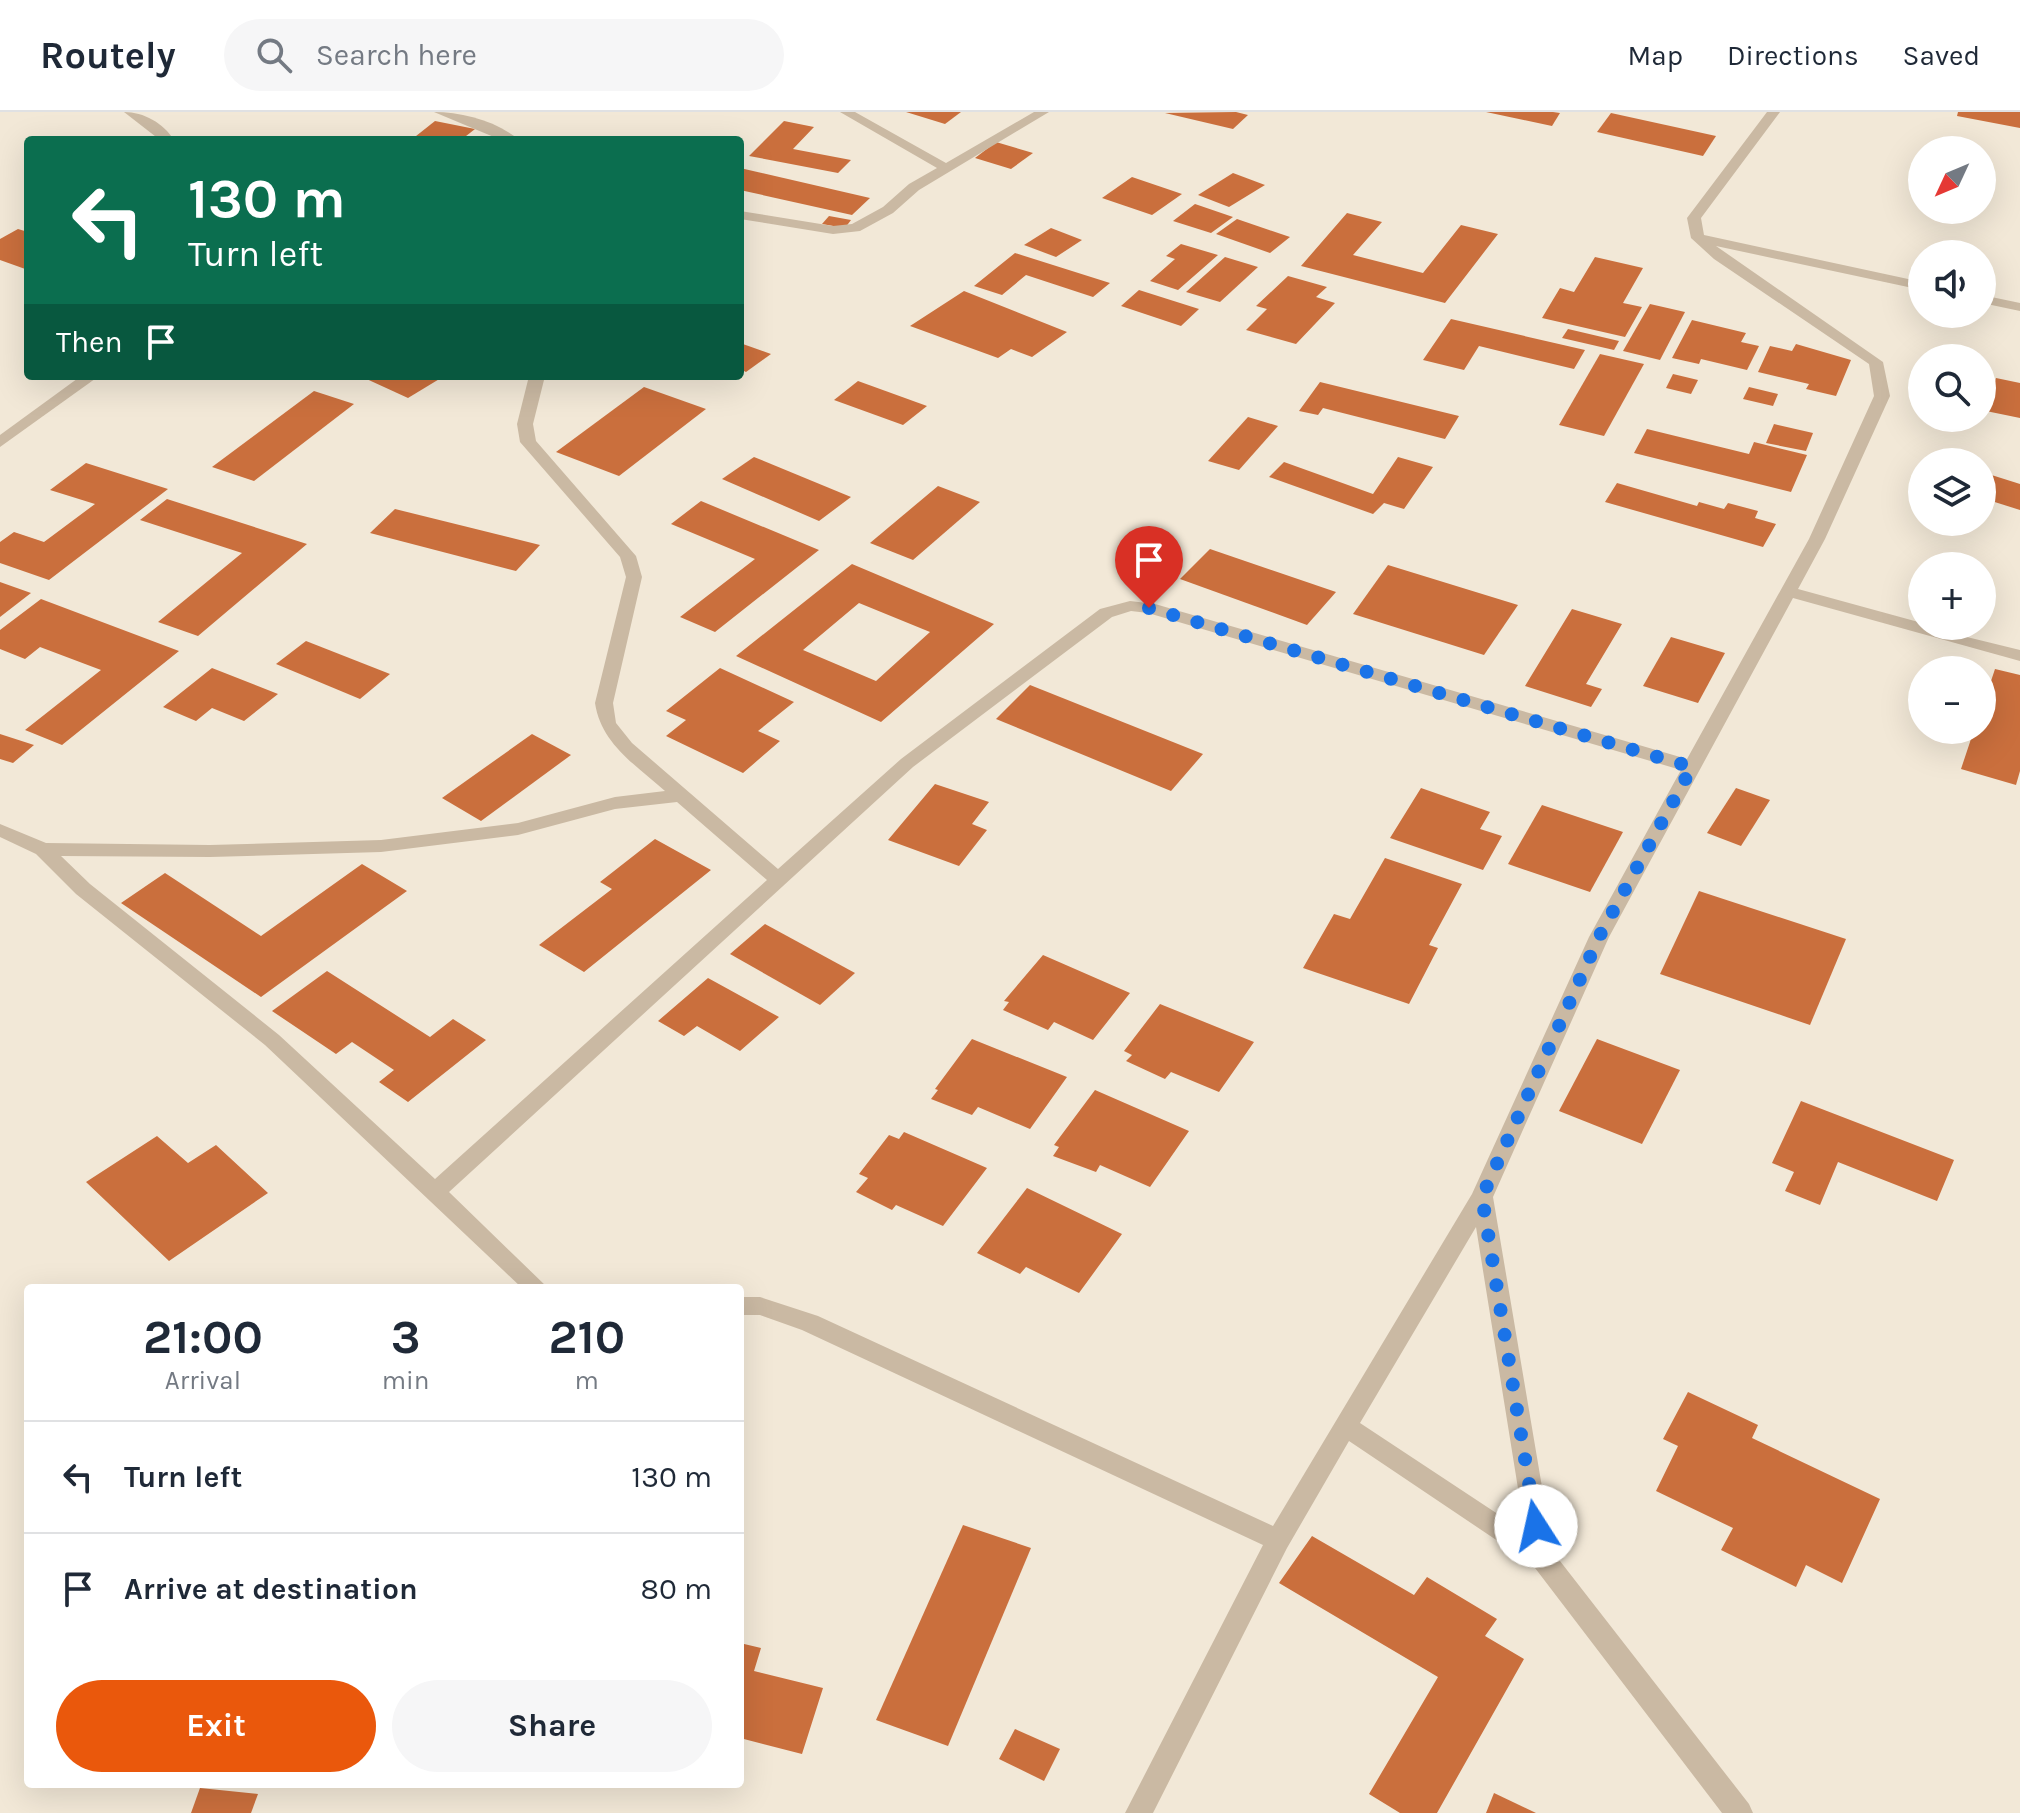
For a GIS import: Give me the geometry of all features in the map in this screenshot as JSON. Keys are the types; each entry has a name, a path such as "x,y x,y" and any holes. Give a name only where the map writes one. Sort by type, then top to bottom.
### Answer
{"street":[{"path":"134,112 164,136"},
{"path":"440,112 466,119 503,136"},
{"path":"846,112 946,168"},
{"path":"744,216 833,230 855,228 872,221 914,187 1043,112"},
{"path":"1139,1813 1278,1540 1482,1197 1599,937 1817,539 1882,396 1876,362 1719,256 1698,238 1694,218 1774,112"},
{"path":"1698,238 1908,283"},
{"path":"1996,302 2020,307"},
{"path":"0,442 85,380"},
{"path":"536,380 525,424 528,442 628,556 634,577 604,703 607,724 626,747 779,880"},
{"path":"1789,592 2020,656"},
{"path":"435,1192 907,763 1106,613 1130,606 1149,608 1692,767"},
{"path":"43,849 210,851 381,846 518,829 615,803 682,795"},
{"path":"0,830 43,849 83,889 272,1040 533,1284"},
{"path":"1482,1197 1541,1556"},
{"path":"744,1306 760,1306 810,1323 1278,1540"},
{"path":"1347,1427 1541,1556 1739,1813"}],"building":[{"path":"906,112 961,112 945,124"},
{"path":"1236,112 1248,115 1233,129 1165,113"},
{"path":"1486,112 1553,112 1560,113 1552,126"},
{"path":"1958,112 2020,112 2020,128 1957,116"},
{"path":"1611,113 1716,136 1703,156 1597,132"},
{"path":"435,121 475,129 466,136 416,136"},
{"path":"784,121 814,127 793,149 851,160 838,173 749,156"},
{"path":"996,142 1033,153 1011,169 975,158"},
{"path":"744,169 870,198 852,215 744,191"},
{"path":"1233,173 1265,185 1229,207 1198,195"},
{"path":"1132,177 1182,194 1152,215 1102,198"},
{"path":"1195,204 1233,217 1211,233 1173,221"},
{"path":"1347,213 1382,222 1353,255 1423,273 1461,225 1498,234 1445,303 1301,266"},
{"path":"829,216 851,220 845,228 822,224"},
{"path":"1237,219 1290,237 1270,253 1216,234"},
{"path":"1051,228 1082,240 1056,257 1024,245"},
{"path":"18,229 24,231 24,269 0,260 0,239"},
{"path":"1181,244 1218,255 1178,290 1150,281 1175,259 1166,256"},
{"path":"1015,253 1110,283 1093,297 1026,275 1002,295 974,286"},
{"path":"1225,257 1258,267 1220,302 1186,292"},
{"path":"1595,257 1643,268 1623,303 1642,307 1625,337 1542,318 1560,288 1574,292"},
{"path":"1288,276 1327,287 1316,297 1335,303 1296,344 1246,330 1267,309 1256,306"},
{"path":"1139,290 1199,309 1181,326 1121,306"},
{"path":"964,291 1067,332 1032,357 1011,349 998,358 910,326"},
{"path":"1650,304 1685,312 1660,360 1623,351"},
{"path":"1451,319 1585,350 1574,369 1479,346 1464,370 1423,360"},
{"path":"1692,320 1746,333 1741,342 1759,346 1747,370 1701,359 1699,364 1672,358"},
{"path":"1568,329 1619,341 1614,350 1562,338"},
{"path":"744,344 771,354 746,372"},
{"path":"1796,344 1851,360 1836,396 1806,389 1809,384 1758,372 1770,346 1792,351"},
{"path":"1600,354 1644,364 1604,436 1559,425"},
{"path":"1673,374 1698,380 1691,394 1666,388"},
{"path":"1996,378 2020,383 2020,418 1996,413"},
{"path":"369,380 438,380 408,398"},
{"path":"858,381 927,406 903,425 834,400"},
{"path":"1320,382 1459,416 1445,439 1323,408 1318,415 1299,411"},
{"path":"644,387 706,409 619,476 556,452"},
{"path":"1749,387 1778,394 1773,406 1743,399"},
{"path":"314,391 354,404 254,481 212,467"},
{"path":"1248,417 1278,426 1239,470 1208,461"},
{"path":"1774,424 1813,433 1806,451 1766,443"},
{"path":"1647,429 1749,454 1754,442 1807,455 1791,492 1634,453"},
{"path":"754,457 851,497 819,521 722,479"},
{"path":"1398,457 1433,467 1404,509 1384,503 1373,514 1269,477 1284,462 1373,494"},
{"path":"86,463 168,489 49,580 0,563 0,542 14,532 44,542 95,504 50,490"},
{"path":"1996,476 2020,484 2020,510 1996,502"},
{"path":"1617,483 1697,506 1699,502 1724,509 1728,503 1758,511 1755,518 1776,524 1763,547 1605,502"},
{"path":"938,486 980,502 913,560 870,543"},
{"path":"167,499 307,544 198,636 158,622 242,553 140,520"},
{"path":"701,501 819,550 715,632 680,617 755,559 671,524"},
{"path":"395,509 540,545 516,571 370,533"},
{"path":"1210,549 1336,592 1307,625 1180,579"},
{"path":"852,564 994,624 881,722 736,656","holes":["859,603 930,632 876,681 803,650"]},
{"path":"1388,565 1518,605 1484,655 1353,614"},
{"path":"0,582 31,593 0,617"},
{"path":"41,599 179,651 62,745 25,730 101,670 40,647 25,659 0,649 0,630"},
{"path":"1572,609 1622,624 1586,684 1602,689 1591,707 1525,686"},
{"path":"1671,637 1725,653 1698,703 1643,686"},
{"path":"306,641 390,674 360,699 276,664"},
{"path":"212,668 278,694 244,721 212,708 196,721 163,707"},
{"path":"720,668 794,702 758,731 780,741 743,773 666,736 686,720 666,711"},
{"path":"1996,669 2020,675 2020,771 2016,785 1961,769 1969,744 1996,744"},
{"path":"1030,685 1203,754 1171,791 996,719"},
{"path":"0,734 34,745 13,763 0,759"},
{"path":"532,734 571,755 481,821 442,798"},
{"path":"935,784 989,802 972,824 987,830 959,866 888,840"},
{"path":"1421,788 1490,812 1480,829 1502,836 1483,870 1390,838"},
{"path":"1736,788 1770,800 1741,846 1707,833"},
{"path":"1542,805 1623,832 1590,892 1508,864"},
{"path":"655,839 711,870 584,972 539,945 612,889 600,882"},
{"path":"1385,858 1462,884 1429,945 1438,948 1409,1004 1303,968 1334,914 1350,919"},
{"path":"362,864 407,891 261,997 121,903 165,873 261,936"},
{"path":"1699,891 1846,939 1810,1025 1660,974"},
{"path":"765,924 855,973 820,1005 730,954"},
{"path":"1043,955 1130,993 1093,1040 1054,1022 1048,1030 1003,1010 1009,1002 1004,1001"},
{"path":"327,971 430,1037 453,1019 486,1040 408,1102 379,1082 394,1070 352,1042 336,1054 272,1011"},
{"path":"708,978 779,1017 740,1051 697,1026 684,1036 658,1021"},
{"path":"1160,1004 1254,1042 1219,1092 1171,1072 1165,1079 1126,1061 1132,1055 1124,1051"},
{"path":"972,1039 1067,1077 1030,1129 978,1107 972,1115 931,1099"},
{"path":"1597,1039 1680,1070 1642,1144 1559,1111"},
{"path":"1095,1090 1189,1131 1150,1187 1100,1165 1096,1172 1053,1156 1059,1147 1054,1145"},
{"path":"1801,1101 1954,1160 1937,1201 1838,1162 1820,1205 1785,1191 1794,1172 1772,1163"},
{"path":"904,1132 987,1168 943,1226 896,1205 892,1210 856,1192 868,1178 859,1174 889,1135 899,1139"},
{"path":"157,1136 188,1163 216,1145 268,1193 169,1261 86,1182"},
{"path":"1027,1188 1122,1234 1079,1293 1026,1267 1020,1274 977,1253"},
{"path":"1688,1392 1758,1425 1752,1438 1880,1499 1842,1583 1806,1565 1796,1587 1721,1550 1733,1528 1656,1491 1678,1446 1663,1439"},
{"path":"963,1525 1031,1548 948,1746 876,1720"},
{"path":"1312,1536 1414,1595 1427,1577 1497,1619 1485,1636 1524,1659 1437,1813 1400,1813 1369,1794 1438,1677 1279,1583"},
{"path":"744,1644 761,1648 754,1671 823,1688 802,1754 744,1739"},
{"path":"1015,1729 1060,1749 1044,1781 999,1759"},
{"path":"200,1788 258,1794 251,1813 191,1813"},
{"path":"1494,1793 1536,1813 1486,1813"}],"route":[{"path":"1149,608 1692,767 1599,937 1482,1197 1536,1526"}]}
